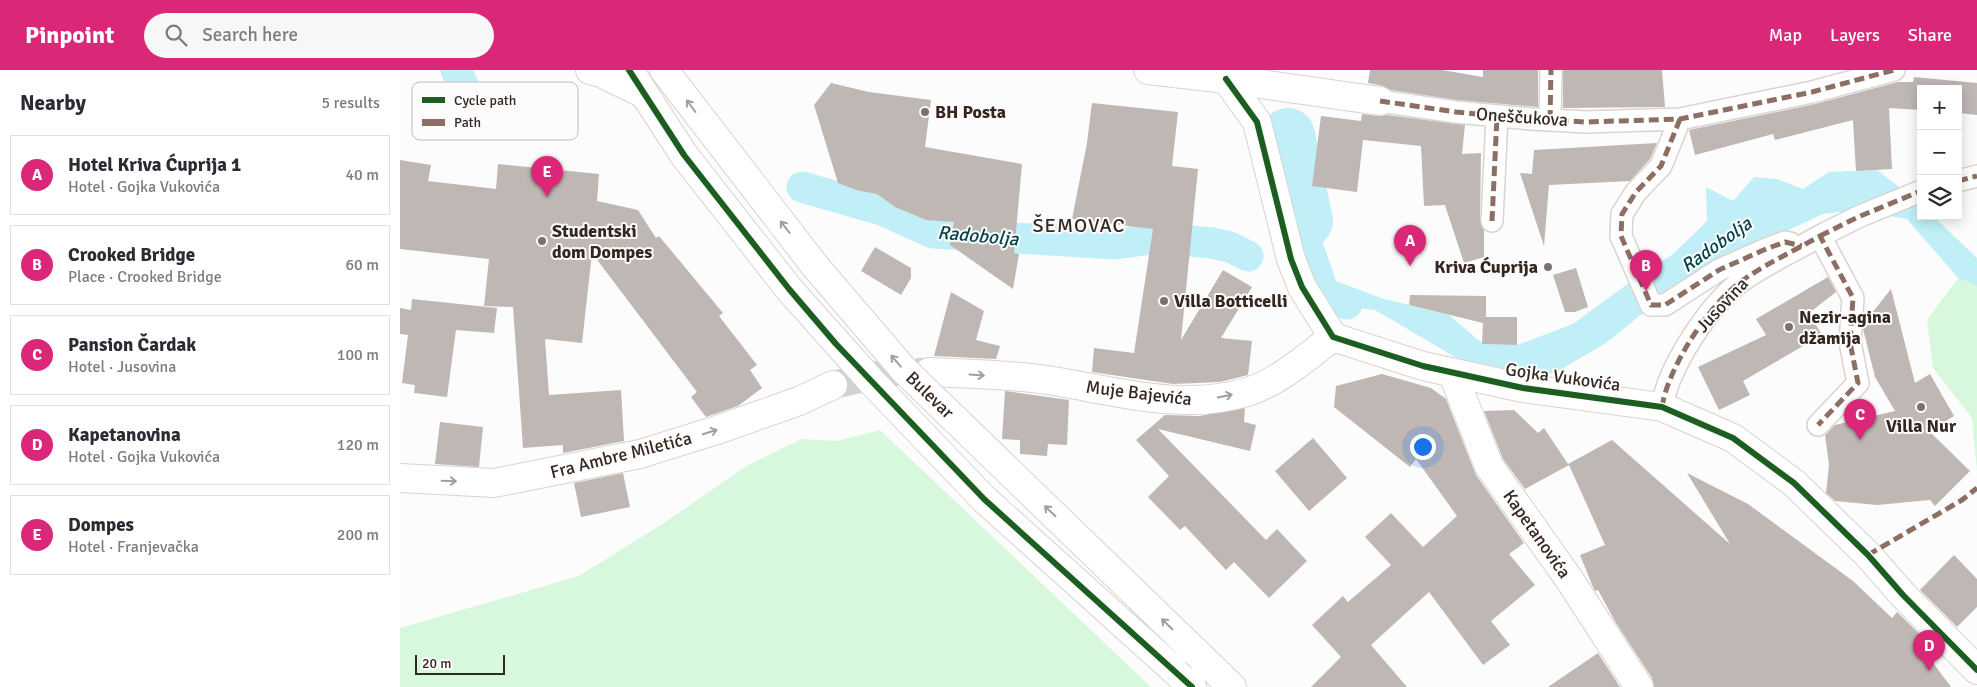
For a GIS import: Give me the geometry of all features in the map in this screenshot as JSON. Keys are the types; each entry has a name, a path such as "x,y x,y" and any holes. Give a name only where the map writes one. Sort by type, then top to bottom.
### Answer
{"street":[{"path":"590,70 644,94"},
{"path":"629,70 684,155 789,289 872,382 984,499 1182,678"},
{"name":"Bulevar","path":"664,70 815,266 904,370 1232,687"},
{"name":"Oneščukova","path":"1148,70 1497,116 1586,122 1680,119 1804,94 1894,70"},
{"path":"1550,120 1551,70"},
{"path":"1226,79 1258,122 1291,259 1302,287 1333,337"},
{"path":"1492,221 1497,116"},
{"path":"1680,119 1660,166 1636,192 1622,214 1621,236 1629,258 1651,305 1665,305 1719,270 1766,249 1786,242 1811,241 1853,298 1850,342 1858,383 1818,426"},
{"path":"1962,180 1977,176"},
{"name":"Jusovina","path":"1662,407 1665,390 1700,323 1741,281 1858,217 1916,193"},
{"name":"Muje Bajevića","path":"929,372 1045,380 1138,396 1204,401 1248,392 1292,369 1333,337"},
{"name":"Gojka Vukovića","path":"1333,337 1380,354 1523,388 1662,407 1733,438 1794,483 1868,555 1903,595 1977,670"},
{"name":"Kapetanovića","path":"1452,372 1489,466 1569,578 1639,687"},
{"name":"Fra Ambre Miletića","path":"400,478 494,483 640,454 769,412 833,385"}],"green space":[{"path":"1958,278 1977,286 1977,471 1972,418 1933,368 1927,320"},
{"path":"880,430 1151,687 400,687 400,628 579,576 664,523 748,465 802,439 836,441"}],"water":[{"path":"1295,140 1312,211 1336,281 1381,298 1449,315 1483,344 1517,345 1573,324 1626,285 1673,254 1707,221 1706,187 1733,201 1754,177 1777,179 1803,189 1829,172 1877,170 1917,201 1917,220 1937,220 1977,258 1977,286 1958,278 1907,219 1855,210 1823,214 1767,240 1648,309 1606,343 1560,370 1536,379 1502,375 1455,357 1375,310 1341,306 1305,265 1288,155"}],"building":[{"path":"1370,70 1442,70 1483,77 1483,70 1538,70 1538,107 1457,100 1391,90 1368,83"},
{"path":"1563,70 1662,70 1665,107 1563,108"},
{"path":"1914,77 1977,83 1977,115 1962,113 1962,85 1917,85 1917,110 1889,108 1892,169 1856,171 1853,120 1775,140 1773,134 1695,155 1689,130 1815,104 1898,82 1913,82"},
{"path":"831,83 869,92 931,100 925,147 1022,164 1014,253 1019,254 1013,289 950,245 954,222 926,220 895,207 877,194 856,190 838,183 814,105"},
{"path":"1092,103 1178,112 1172,166 1198,169 1181,340 1223,270 1252,287 1221,338 1252,341 1248,375 1220,382 1173,384 1092,372 1094,348 1134,353 1153,229 1072,219 1087,143"},
{"path":"1362,114 1387,115 1465,125 1462,154 1481,153 1480,220 1484,230 1484,257 1464,263 1445,205 1424,206 1421,146 1363,140 1357,192 1312,186 1321,116 1361,121"},
{"path":"1657,143 1650,159 1630,181 1549,185 1544,246 1520,173 1532,174 1534,150"},
{"path":"400,160 431,165 428,181 496,189 498,164 599,174 597,201 638,210 656,238 659,236 723,313 719,316 757,365 750,370 762,388 738,406 706,417 691,397 697,392 592,253 582,343 545,339 549,395 621,390 624,441 563,453 563,445 523,448 513,307 484,306 489,259 400,249"},
{"path":"875,247 911,268 911,278 901,295 861,271"},
{"path":"1576,268 1588,307 1575,312 1565,312 1553,275"},
{"path":"1828,277 1836,292 1809,313 1822,335 1743,381 1750,395 1719,410 1698,367 1766,335 1756,319"},
{"path":"1891,289 1915,383 1930,374 1954,416 1929,431 1970,471 1935,506 1930,500 1877,505 1835,501 1826,493 1829,465 1825,435 1835,425 1895,411 1875,377 1863,329 1864,323"},
{"path":"951,292 984,311 976,340 1000,346 996,359 934,356"},
{"path":"1410,295 1486,296 1486,317 1517,317 1517,345 1482,344 1483,323 1409,305"},
{"path":"412,299 497,308 494,333 456,330 447,397 414,393 415,385 402,383 408,335 400,334 400,308 411,310"},
{"path":"1382,374 1431,388 1446,399 1476,475 1524,543 1509,554 1535,585 1491,621 1510,645 1483,665 1429,592 1371,645 1407,687 1311,687 1341,657 1312,625 1343,596 1348,602 1391,565 1365,537 1391,513 1423,547 1457,516 1416,459 1410,467 1334,407 1336,386"},
{"path":"1005,391 1069,400 1067,445 1048,444 1047,456 1020,454 1020,440 1002,439"},
{"path":"1245,408 1244,422 1256,425 1250,451 1158,429 1266,540 1277,529 1307,561 1269,598 1234,562 1226,570 1185,526 1180,530 1148,497 1169,476 1136,440 1165,415 1199,416"},
{"path":"1514,410 1538,433 1544,428 1568,464 1612,440 1730,544 1687,473 1748,504 1853,581 1892,618 1897,612 1935,649 1928,656 1951,687 1654,687 1652,678 1616,623 1598,590 1595,591 1580,555 1605,545 1569,465 1525,489 1503,459 1484,411"},
{"path":"440,422 483,427 479,467 435,464"},
{"path":"1313,438 1347,478 1309,511 1275,471"},
{"path":"623,473 630,507 581,517 574,483"},
{"path":"1954,555 1977,579 1977,607 1957,627 1920,590"},
{"path":"1598,653 1620,687 1548,687"}],"waterway":[{"name":"Radobolja","path":"456,70 462,82"},
{"name":"Radobolja","path":"1288,135 1306,221"},
{"name":"Radobolja","path":"802,187 882,210 933,233 1116,244 1158,238 1212,243 1230,247 1248,256"},
{"name":"Radobolja","path":"1312,287 1347,304"}],"tunnel":[{"path":"833,385 891,372 925,372"}],"marked path":[{"path":"1550,120 1551,70"},
{"path":"1380,101 1456,112 1531,119 1586,122 1680,119 1812,92 1894,70"},
{"path":"1492,221 1497,116"},
{"path":"1680,119 1661,166 1636,192 1622,214 1621,236 1651,305 1665,305 1719,270 1766,249 1785,242 1802,246"},
{"path":"1962,180 1977,176"},
{"path":"1820,236 1858,217 1917,193"},
{"path":"1662,407 1666,391 1682,355 1692,337 1717,304 1730,290 1752,274 1820,236 1853,298 1850,342 1858,383 1818,425"},
{"path":"1868,555 1962,500 1977,488"}],"cycle path":[{"path":"629,70 684,155 789,289 836,344 984,499 1192,687"},
{"path":"1226,79 1257,122 1291,259 1302,287 1333,337 1423,366 1523,388 1662,407 1733,438 1794,483 1868,555 1903,595 1977,670"}],"place":[{"name":"BH Posta","path":"925,112"},
{"name":"Dompes","path":"547,197"},
{"name":"Studentski dom Dompes","path":"542,241"},
{"name":"Hotel Kriva Ćuprija 1","path":"1410,266"},
{"name":"Kriva Ćuprija","path":"1548,267"},
{"name":"Crooked Bridge","path":"1646,291"},
{"name":"Villa Botticelli","path":"1164,301"},
{"name":"Nezir-agina džamija","path":"1789,327"},
{"name":"Villa Nur","path":"1921,407"},
{"name":"Pansion Čardak","path":"1860,440"},
{"name":"Kapetanovina","path":"1929,671"}],"district":[{"name":"ŠEMOVAC","path":"1079,225"}]}
